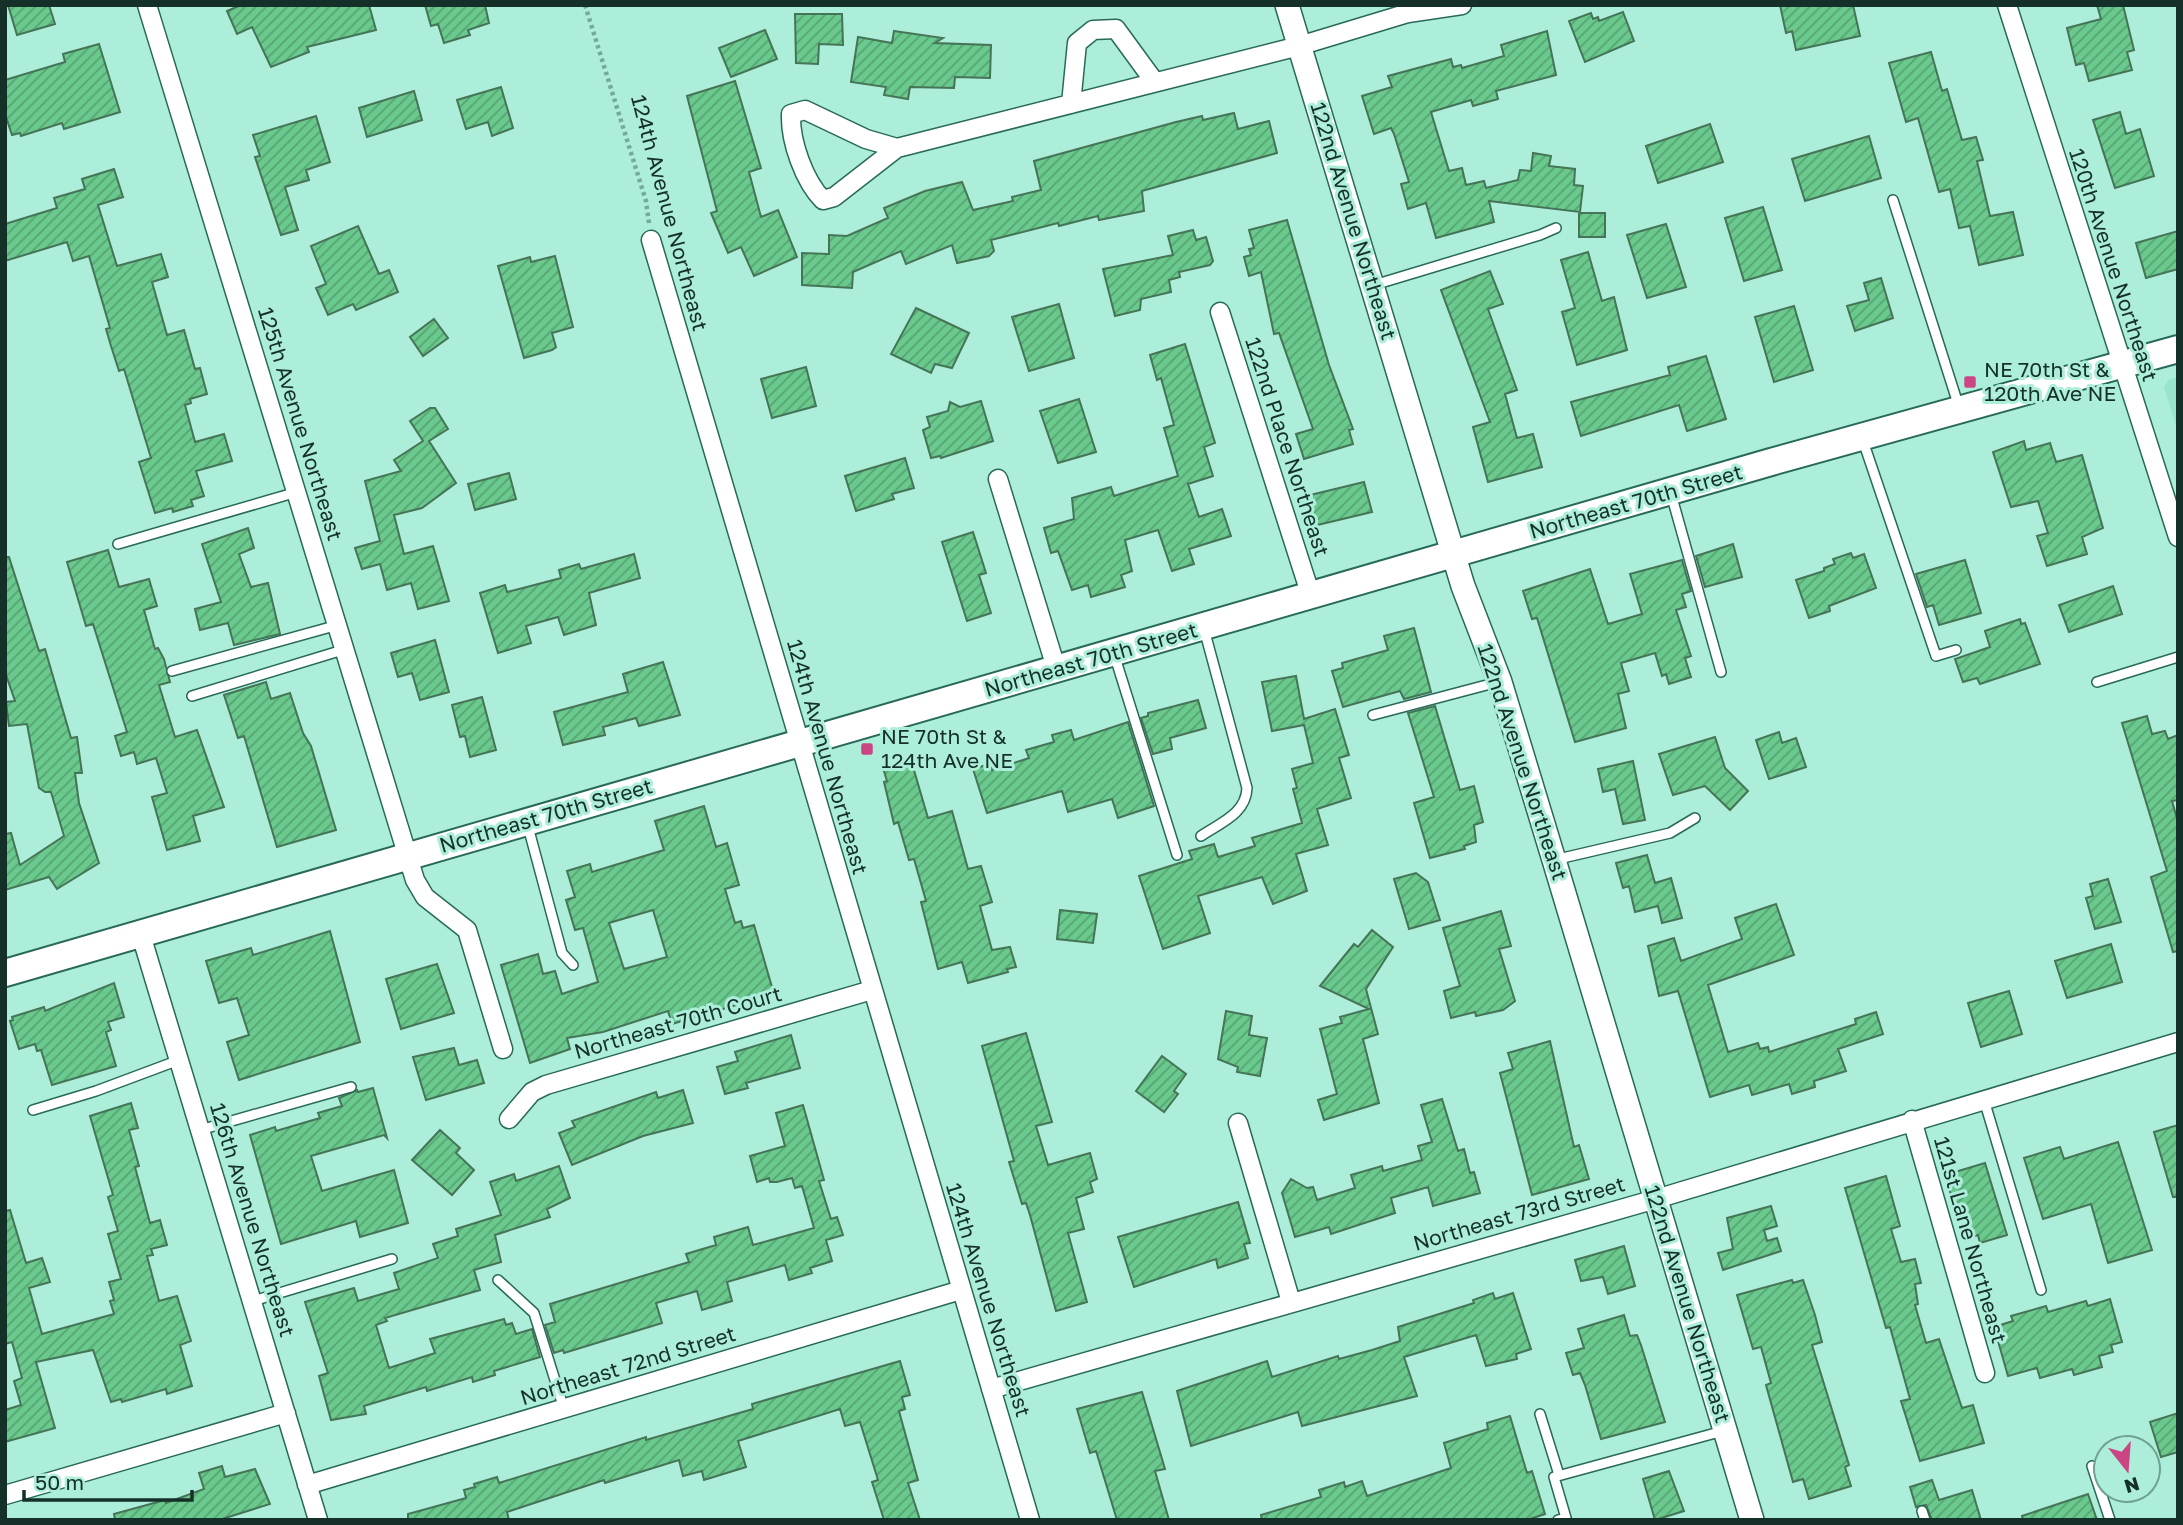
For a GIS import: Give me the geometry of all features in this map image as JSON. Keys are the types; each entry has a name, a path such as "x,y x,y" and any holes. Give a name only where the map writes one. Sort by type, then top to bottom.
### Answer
{"main road":[{"name":"Northeast 70th Street","path":"5,973 1455,556 1862,436 2178,349"}],"street":[{"name":"125th Avenue Northeast","path":"147,5 346,649 407,857 415,880 425,897 467,930 503,1049"},
{"name":"122nd Avenue Northeast","path":"1287,5 1463,586 1500,682 1555,860 1752,1520"},
{"path":"897,148 866,139 805,110 791,114 790,127 811,188 823,200 834,197 897,148 1299,46 1413,9 1462,5"},
{"name":"120th Avenue Northeast","path":"2007,5 2178,537"},
{"path":"1071,104 1077,43 1101,28 1116,29 1154,81"},
{"name":"124th Avenue Northeast","path":"651,240 1030,1520"},
{"name":"122nd Place Northeast","path":"1220,312 1311,596"},
{"path":"998,479 1057,671"},
{"name":"126th Avenue Northeast","path":"141,935 318,1520"},
{"name":"Northeast 70th Court","path":"509,1119 532,1092 545,1085 872,990"},
{"name":"Northeast 73rd Street","path":"991,1389 1656,1199 2178,1042"},
{"name":"121st Lane Northeast","path":"1912,1120 1985,1373"},
{"path":"1238,1123 1291,1302"},
{"name":"Northeast 72nd Street","path":"307,1485 961,1290"},
{"path":"5,1495 286,1413"}],"lane":[{"path":"1893,200 1960,408"},
{"path":"1374,285 1556,228"},
{"path":"1862,436 1936,656 1955,650"},
{"path":"118,544 297,492"},
{"path":"1671,492 1721,672"},
{"path":"172,671 338,625"},
{"path":"1201,836 1234,815 1247,800 1247,788 1203,627"},
{"path":"192,696 346,649"},
{"path":"1114,653 1177,855"},
{"path":"2097,682 2178,657"},
{"path":"1373,715 1500,682"},
{"path":"1555,860 1670,834 1695,818"},
{"path":"527,822 562,953 573,965"},
{"path":"33,1110 179,1060"},
{"path":"200,1130 351,1087"},
{"path":"1984,1100 2041,1290"},
{"path":"253,1301 392,1259"},
{"path":"498,1280 534,1313 564,1409"},
{"path":"1540,1414 1559,1475"},
{"path":"1558,1520 1566,1518 1554,1477 1725,1430"}],"path":[{"name":"124th Avenue Northeast","path":"585,5 646,201 651,240"}],"shaded area":[{"path":"2178,377 2178,432 2164,387 2168,380"}],"building":[{"path":"8,5 49,5 55,24 17,35"},
{"path":"241,5 369,5 376,30 307,47 309,52 271,67 252,27 237,34 227,11"},
{"path":"425,5 485,5 489,23 468,30 470,35 444,43 438,24 431,26"},
{"path":"1780,5 1853,5 1860,36 1796,50 1792,31 1786,33"},
{"path":"2097,5 2123,5 2134,50 2127,52 2132,70 2089,81 2084,63 2076,65 2067,28 2101,19"},
{"path":"1623,12 1634,41 1585,62 1569,21 1591,13 1593,19 1598,17 1599,21"},
{"path":"795,14 842,14 843,45 819,44 818,64 796,63"},
{"path":"765,30 777,59 731,77 719,48"},
{"path":"894,31 943,38 935,43 991,45 990,78 955,77 954,88 910,87 908,99 884,95 886,87 851,82 858,37 892,43"},
{"path":"1547,31 1556,75 1496,91 1498,99 1473,106 1471,100 1431,112 1449,171 1462,168 1466,185 1484,181 1486,188 1518,180 1520,170 1531,171 1533,153 1551,156 1549,166 1575,169 1574,185 1583,186 1580,212 1489,201 1494,222 1436,238 1426,203 1408,209 1401,184 1409,182 1394,134 1391,128 1374,134 1362,96 1392,87 1388,76 1451,59 1453,67 1461,65 1462,68 1504,56 1501,45"},
{"path":"99,44 120,112 64,129 62,123 21,136 20,133 12,135 5,114 5,80 65,62 63,54"},
{"path":"1931,52 1942,91 1947,89 1962,140 1976,137 1983,160 1977,161 1990,216 2013,212 2023,255 1979,265 1970,226 1959,228 1950,189 1939,192 1918,118 1906,122 1889,63"},
{"path":"735,81 761,168 749,172 761,217 778,210 797,257 754,276 741,247 728,253 711,213 717,211 687,96"},
{"path":"501,87 513,128 492,136 488,122 466,129 457,100"},
{"path":"414,91 422,120 367,137 359,108"},
{"path":"2120,112 2126,134 2140,129 2154,176 2115,188 2093,120"},
{"path":"1234,113 1238,129 1269,121 1277,153 1142,191 1144,211 1099,220 1098,216 1059,226 1058,223 991,240 994,251 989,256 957,263 952,245 906,264 901,251 853,272 852,288 802,285 802,253 829,254 829,235 847,236 888,218 884,208 925,191 962,182 973,210 1013,201 1012,197 1041,190 1034,161 1176,122 1202,116 1203,120"},
{"path":"316,116 330,162 306,170 309,180 285,187 298,230 281,235 255,157 260,156 253,135"},
{"path":"1710,124 1723,162 1658,183 1646,146"},
{"path":"1869,136 1881,178 1805,201 1792,159"},
{"path":"114,169 123,197 98,205 117,266 161,254 168,277 152,282 167,335 184,330 195,369 200,368 207,394 190,399 191,403 185,405 195,442 224,434 232,461 196,471 204,496 191,500 193,506 173,512 172,508 155,513 139,462 151,458 124,369 119,371 111,346 106,329 110,328 89,256 73,261 67,242 5,261 5,224 57,208 54,198 85,189 82,179"},
{"path":"1763,207 1782,270 1744,281 1725,218"},
{"path":"1579,213 1605,213 1605,237 1579,237"},
{"path":"1287,220 1329,365 1353,429 1349,430 1353,444 1304,459 1296,434 1313,429 1279,333 1274,334 1261,272 1249,276 1244,257 1251,255 1249,249 1254,248 1249,230"},
{"path":"1666,224 1686,287 1647,298 1627,235"},
{"path":"358,226 379,274 389,270 398,292 356,310 353,304 328,315 316,288 326,284 311,246"},
{"path":"1193,230 1196,240 1206,237 1213,261 1210,265 1179,272 1180,277 1169,280 1171,292 1141,299 1140,310 1115,316 1103,269 1173,255 1168,236"},
{"path":"2178,231 2178,269 2146,278 2136,243"},
{"path":"1588,252 1602,301 1614,297 1627,350 1577,365 1562,312 1575,308 1561,260"},
{"path":"555,256 573,327 552,333 556,347 552,350 524,358 498,266 530,257 531,262"},
{"path":"1490,271 1503,304 1488,309 1517,390 1505,394 1517,438 1533,434 1542,467 1488,482 1473,427 1490,422 1441,290"},
{"path":"1881,278 1893,318 1855,331 1847,306 1869,300 1864,283"},
{"path":"1059,304 1074,358 1029,371 1012,317"},
{"path":"1794,306 1813,370 1774,382 1755,317"},
{"path":"916,308 969,333 952,368 935,364 931,373 891,354"},
{"path":"434,319 448,338 423,356 410,337"},
{"path":"1185,344 1215,443 1204,447 1213,476 1188,484 1199,517 1222,509 1231,536 1189,549 1194,564 1172,571 1158,530 1125,540 1132,571 1121,575 1125,587 1091,597 1088,585 1072,590 1058,551 1051,553 1044,528 1074,519 1072,498 1111,487 1114,496 1178,476 1164,428 1174,425 1161,378 1157,380 1150,355"},
{"path":"1706,356 1726,419 1687,431 1679,405 1581,436 1571,402 1670,375 1668,367"},
{"path":"806,367 816,406 772,418 761,379"},
{"path":"1079,399 1096,452 1058,463 1040,411"},
{"path":"981,401 993,441 941,458 931,458 923,430 930,427 927,417 948,411 950,402 960,407"},
{"path":"430,408 435,408 448,429 429,441 456,483 422,508 394,515 404,554 433,546 449,601 418,609 411,583 387,590 380,564 362,569 355,548 380,541 365,481 401,471 394,460 423,441 410,421"},
{"path":"2024,441 2026,450 2050,443 2056,462 2082,455 2103,528 2082,537 2087,554 2047,566 2037,536 2048,533 2038,501 2011,507 1993,452"},
{"path":"905,458 914,488 892,494 894,499 856,511 845,476"},
{"path":"509,473 516,499 475,510 468,484"},
{"path":"1364,482 1372,512 1309,527 1302,497"},
{"path":"248,528 254,548 239,554 251,587 268,583 280,634 234,645 228,623 200,630 195,609 221,602 202,544"},
{"path":"973,532 986,573 979,575 991,613 967,621 942,542"},
{"path":"1733,544 1742,577 1705,587 1696,556"},
{"path":"108,550 119,587 149,579 157,606 144,610 155,649 158,648 164,659 170,682 159,685 175,737 197,730 224,807 193,816 200,841 167,850 152,797 167,793 156,758 137,764 134,752 121,756 115,736 127,732 93,624 86,626 67,562"},
{"path":"1851,553 1853,558 1864,554 1876,588 1829,606 1830,611 1809,618 1796,580 1824,571 1824,568 1835,564 1833,559"},
{"path":"634,554 640,578 589,593 596,625 564,635 558,617 526,626 531,643 498,653 480,593 505,585 507,592 523,588 561,578 559,570 579,564 581,569"},
{"path":"5,557 9,557 39,651 45,649 71,738 77,737 82,773 75,773 79,803 99,863 57,889 49,877 5,890 5,834 11,833 20,865 64,836 51,792 39,788 27,724 9,726 6,702 15,701 5,672"},
{"path":"1682,560 1691,591 1682,594 1686,607 1676,610 1691,656 1685,658 1691,677 1669,684 1666,674 1662,676 1655,653 1621,663 1629,691 1618,694 1626,728 1575,742 1537,618 1532,619 1523,591 1590,569 1608,624 1642,614 1630,574"},
{"path":"1965,560 1981,613 1939,625 1933,605 1927,607 1916,574"},
{"path":"2113,586 2122,614 2069,632 2059,605"},
{"path":"2020,619 2021,624 2025,623 2040,664 1980,684 1977,678 1963,682 1955,659 1990,647 1985,631"},
{"path":"1414,628 1431,692 1404,699 1400,691 1343,707 1332,671 1343,668 1342,663 1388,650 1384,636"},
{"path":"435,640 449,692 420,700 412,673 398,677 391,653"},
{"path":"663,662 680,715 639,726 636,718 603,727 605,735 563,745 554,712 628,692 623,674"},
{"path":"1296,676 1304,719 1335,709 1349,755 1339,758 1351,798 1317,809 1328,845 1296,854 1307,891 1273,904 1262,877 1198,896 1210,933 1163,949 1139,876 1192,859 1189,851 1214,844 1218,857 1255,846 1252,838 1302,823 1293,789 1297,788 1292,769 1313,763 1304,725 1272,731 1262,682"},
{"path":"266,682 271,699 290,693 303,733 311,746 336,830 277,847 244,736 238,738 224,695"},
{"path":"482,697 496,750 470,757 465,736 460,737 452,705"},
{"path":"1198,700 1206,728 1170,738 1172,749 1153,754 1141,718 1148,716 1148,713"},
{"path":"1435,706 1460,790 1474,786 1483,822 1474,825 1476,842 1464,846 1465,849 1430,858 1414,803 1434,797 1408,713"},
{"path":"2147,716 2152,734 2165,731 2168,739 2178,735 2178,800 2172,801 2178,822 2178,951 2173,952 2151,877 2167,871 2122,723"},
{"path":"1128,722 1154,806 1118,818 1112,799 1068,812 1062,791 987,813 973,769 990,764 992,770 1029,758 1026,750 1054,742 1052,735 1071,730 1074,740"},
{"path":"1779,732 1782,743 1796,738 1806,767 1769,779 1756,740"},
{"path":"1715,737 1725,768 1748,791 1730,810 1705,786 1673,795 1659,754"},
{"path":"911,760 928,818 952,811 968,869 981,866 992,902 980,906 992,950 1010,947 1016,967 1007,969 1008,972 968,983 962,962 938,969 921,902 926,901 914,859 909,860 898,822 894,824 884,782 887,781 883,768"},
{"path":"1633,761 1645,820 1623,824 1615,789 1603,792 1598,769"},
{"path":"704,806 716,847 727,843 739,885 725,889 735,923 741,921 743,928 754,925 774,994 672,1024 668,1011 603,1032 567,1038 570,1049 530,1063 501,965 538,954 543,974 555,971 562,994 598,982 583,928 575,930 566,900 575,897 567,871 590,864 592,872 664,850 655,821","holes":["653,910 667,957 624,969 609,923"]},
{"path":"1647,855 1655,883 1671,878 1682,918 1662,923 1658,906 1635,912 1629,886 1623,888 1616,863"},
{"path":"1416,873 1428,882 1440,920 1409,929 1394,879"},
{"path":"2108,879 2121,922 2095,929 2086,898 2093,896 2090,884"},
{"path":"1776,904 1794,955 1708,985 1728,1052 1758,1043 1760,1049 1768,1047 1769,1052 1856,1024 1855,1019 1876,1012 1883,1034 1838,1049 1846,1071 1814,1081 1815,1087 1792,1094 1789,1084 1752,1095 1749,1085 1710,1097 1678,991 1659,996 1648,946 1674,938 1681,961 1742,939 1735,918"},
{"path":"1060,910 1097,914 1093,943 1057,939"},
{"path":"1501,911 1511,946 1499,949 1515,1001 1503,1010 1476,1016 1475,1012 1451,1018 1444,991 1460,986 1443,928"},
{"path":"1372,930 1393,947 1366,989 1378,1034 1363,1039 1379,1103 1324,1120 1318,1100 1337,1094 1320,1029 1342,1023 1340,1017 1369,1009 1320,986 1354,944 1358,947"},
{"path":"330,931 360,1042 239,1080 227,1042 249,1035 237,998 219,1003 206,961 251,948 253,955"},
{"path":"2111,944 2122,982 2067,998 2055,961"},
{"path":"437,964 454,1013 401,1029 386,979"},
{"path":"114,983 124,1017 108,1022 111,1030 106,1032 116,1066 52,1085 41,1050 37,1051 35,1044 19,1049 10,1021 13,1020 12,1017 44,1007 45,1011"},
{"path":"2009,991 2022,1034 1981,1047 1968,1003"},
{"path":"1226,1011 1252,1016 1249,1035 1267,1038 1260,1076 1237,1072 1238,1067 1218,1059"},
{"path":"1026,1033 1052,1122 1036,1126 1048,1165 1090,1153 1097,1179 1090,1182 1093,1192 1076,1198 1084,1229 1068,1233 1087,1302 1056,1311 1030,1215 1026,1203 1022,1204 1009,1162 1014,1161 982,1046"},
{"path":"791,1035 800,1068 746,1083 748,1088 725,1094 717,1067 738,1061 735,1052"},
{"path":"1550,1041 1574,1147 1579,1145 1589,1179 1532,1195 1500,1073 1513,1069 1508,1053"},
{"path":"454,1048 459,1065 477,1060 484,1083 426,1100 413,1057"},
{"path":"1162,1056 1186,1074 1174,1091 1178,1094 1164,1112 1136,1091"},
{"path":"373,1088 387,1138 384,1135 311,1156 322,1191 394,1170 408,1223 360,1237 356,1221 281,1244 250,1135 275,1127 276,1131 320,1118 318,1113 342,1106 339,1098 357,1090 358,1092"},
{"path":"683,1090 693,1123 643,1136 572,1165 559,1133 575,1127 572,1121 656,1092 658,1098"},
{"path":"1442,1099 1458,1151 1464,1149 1470,1173 1474,1172 1480,1193 1433,1206 1428,1187 1391,1198 1395,1213 1331,1234 1329,1227 1295,1237 1282,1193 1291,1179 1307,1188 1313,1187 1317,1200 1355,1188 1351,1175 1382,1166 1383,1171 1422,1160 1418,1146 1432,1142 1421,1105"},
{"path":"131,1103 138,1128 129,1130 139,1166 135,1167 150,1223 160,1220 167,1245 151,1249 153,1255 147,1256 159,1301 177,1296 191,1341 180,1345 192,1386 167,1394 166,1389 122,1402 121,1399 111,1402 93,1350 36,1362 55,1428 5,1442 5,1410 21,1405 14,1381 22,1378 12,1342 5,1344 5,1211 10,1210 26,1263 42,1258 50,1282 29,1288 42,1334 114,1314 110,1301 114,1300 109,1282 121,1279 108,1234 118,1231 108,1197 113,1195 90,1116"},
{"path":"803,1105 824,1180 819,1181 831,1219 837,1217 843,1235 826,1240 832,1261 810,1268 812,1273 789,1280 785,1265 727,1282 732,1301 702,1310 697,1291 656,1303 662,1323 564,1353 563,1350 554,1353 545,1325 555,1322 550,1304 689,1262 686,1254 716,1245 714,1237 748,1227 753,1245 814,1228 802,1186 795,1188 792,1178 770,1182 769,1178 757,1182 750,1156 785,1146 776,1113"},
{"path":"2178,1125 2178,1197 2173,1197 2154,1132"},
{"path":"440,1130 460,1148 456,1153 474,1170 452,1195 412,1160"},
{"path":"2118,1142 2152,1250 2108,1263 2091,1204 2043,1219 2024,1158 2060,1147 2064,1159"},
{"path":"1985,1163 2007,1235 1980,1243 1978,1235 1964,1239 1945,1175"},
{"path":"559,1166 570,1198 547,1209 550,1217 495,1235 501,1262 474,1270 480,1290 385,1318 387,1321 376,1325 389,1368 435,1353 430,1339 504,1319 506,1325 512,1323 516,1334 532,1329 540,1357 494,1371 495,1375 473,1382 472,1377 427,1391 426,1387 364,1406 366,1414 331,1420 319,1376 328,1373 305,1302 354,1288 358,1301 399,1289 394,1273 438,1258 433,1244 458,1236 456,1229 501,1215 490,1182 514,1174 516,1181"},
{"path":"1886,1176 1900,1226 1891,1229 1901,1262 1915,1259 1921,1283 1915,1284 1918,1304 1915,1305 1926,1343 1939,1339 1962,1408 1973,1405 1984,1443 1920,1461 1901,1401 1910,1399 1845,1188"},
{"path":"1238,1202 1250,1243 1244,1244 1248,1258 1218,1268 1216,1259 1134,1287 1118,1237"},
{"path":"1771,1206 1777,1226 1764,1230 1767,1241 1777,1238 1781,1251 1723,1270 1718,1253 1733,1249 1727,1218"},
{"path":"1624,1246 1635,1286 1608,1294 1603,1277 1581,1281 1575,1260"},
{"path":"1792,1280 1793,1283 1803,1280 1815,1315 1822,1342 1812,1345 1849,1465 1845,1467 1851,1486 1809,1499 1803,1479 1793,1482 1766,1385 1771,1383 1761,1347 1753,1349 1737,1295"},
{"path":"1493,1293 1495,1299 1513,1293 1531,1349 1516,1354 1517,1359 1486,1366 1476,1335 1404,1357 1417,1396 1302,1426 1298,1412 1191,1446 1177,1391 1267,1361 1272,1377 1338,1356 1339,1359 1372,1350 1400,1341 1398,1327 1474,1303 1473,1300"},
{"path":"2110,1299 2122,1342 2111,1345 2113,1352 2099,1356 2102,1367 2074,1375 2072,1369 2040,1378 2037,1368 2008,1376 1994,1327 2013,1321 2011,1316 2046,1306 2048,1312 2086,1301 2088,1306"},
{"path":"1624,1315 1630,1336 1637,1335 1641,1345 1665,1422 1601,1439 1585,1385 1580,1373 1573,1375 1566,1353 1584,1348 1578,1329"},
{"path":"900,1361 910,1395 902,1397 905,1409 899,1411 918,1480 908,1483 920,1520 884,1520 872,1482 878,1480 860,1422 845,1426 840,1409 738,1441 746,1467 704,1480 702,1471 683,1476 679,1460 605,1483 604,1480 507,1512 509,1520 408,1520 408,1514 466,1498 464,1490 475,1487 474,1484 497,1477 499,1483 646,1437 646,1440 753,1409 752,1404"},
{"path":"1142,1392 1165,1469 1155,1471 1169,1520 1117,1520 1096,1451 1090,1453 1077,1409"},
{"path":"2178,1413 2178,1452 2162,1457 2162,1434 2154,1434 2150,1422"},
{"path":"1510,1416 1527,1473 1532,1471 1545,1514 1527,1520 1262,1520 1261,1515 1321,1497 1319,1490 1344,1482 1345,1487 1362,1481 1367,1496 1451,1468 1444,1443 1488,1429 1487,1423"},
{"path":"222,1466 225,1477 255,1469 270,1504 219,1520 115,1520 114,1514 165,1500 166,1503 204,1489 199,1473"},
{"path":"1669,1471 1684,1511 1655,1520 1643,1479"},
{"path":"1932,1480 1939,1500 1972,1490 1981,1520 1932,1520 1926,1505 1916,1507 1910,1487"},
{"path":"2088,1494 2097,1520 2023,1520 2022,1516"}],"place":[{"name":"NE 70th St & 120th Ave NE","path":"1970,382"},
{"name":"NE 70th St & 124th Ave NE","path":"867,749"}]}
